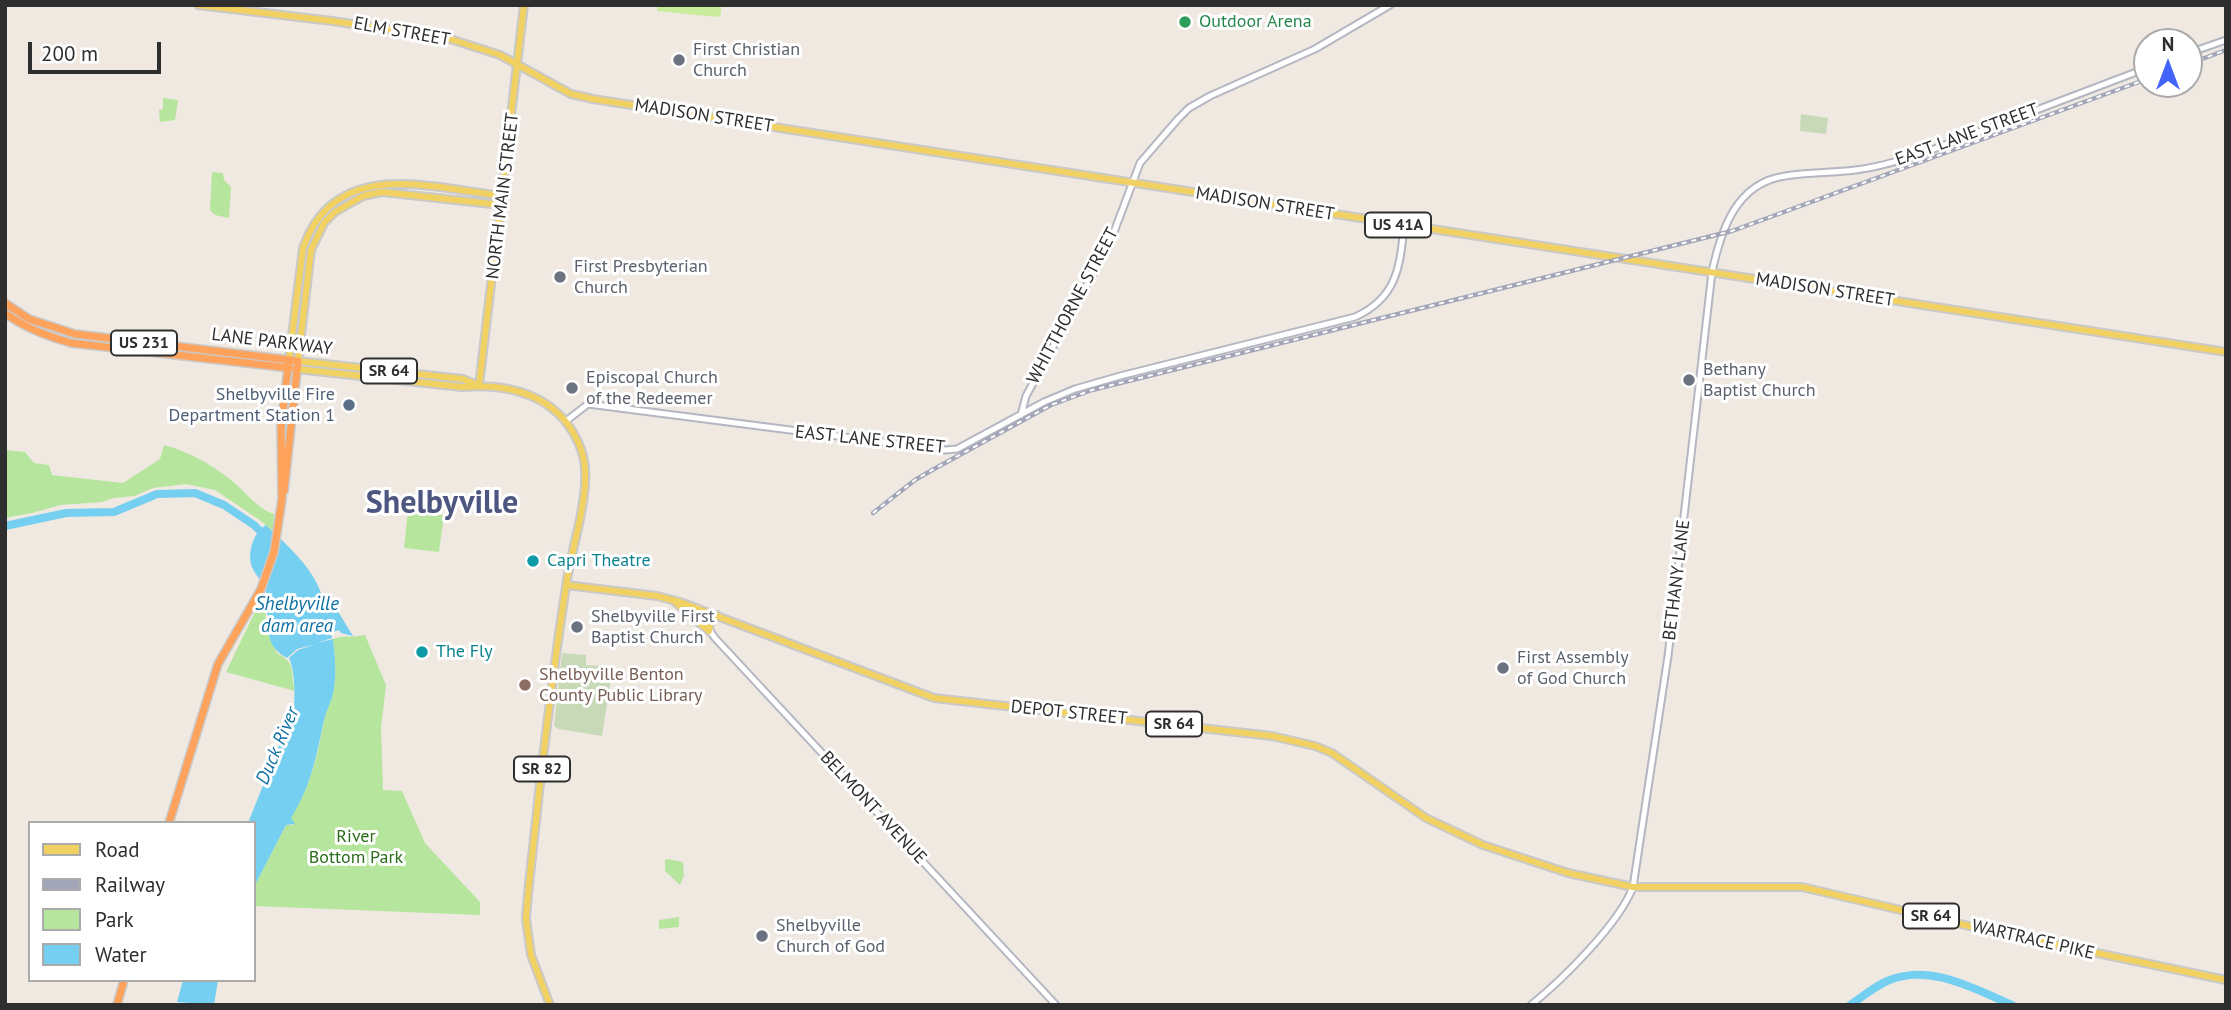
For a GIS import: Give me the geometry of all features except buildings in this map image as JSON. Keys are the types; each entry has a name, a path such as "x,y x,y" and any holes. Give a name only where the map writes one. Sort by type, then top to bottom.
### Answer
{"highway":[{"name":"LANE PARKWAY","path":"5,303 29,319 75,334 293,364"},
{"name":"LANE PARKWAY","path":"5,313 47,336 71,343 293,364"},
{"path":"170,821 218,664 269,570 278,535 282,499 281,426 293,364"},
{"path":"117,1005 123,982"}],"main road":[{"name":"ELM STREET","path":"198,5 408,31 482,48 518,66"},
{"name":"NORTH MAIN STREET","path":"479,386 524,5"},
{"name":"MADISON STREET","path":"518,66 570,94 593,99 2226,352"},
{"path":"293,364 303,248 317,220 340,198 367,186 390,183 502,196"},
{"path":"293,364 311,250 324,223 335,212 363,196 382,192 501,205"},
{"name":"LANE PARKWAY","path":"293,364 462,387 479,386"},
{"name":"SR 64","path":"479,386 533,394 550,405 566,421 578,442 585,466 585,485 566,584 673,600 698,608"},
{"name":"SR 82","path":"550,1005 531,955 527,928 528,895 566,584"},
{"path":"673,600 709,631"},
{"name":"DEPOT STREET","path":"698,608 934,698 1272,736 1315,746 1349,763 1426,818 1483,845 1568,873 1633,887"},
{"path":"709,631 710,623 717,615"},
{"name":"WARTRACE PIKE","path":"1633,887 1802,887 2009,935 2226,980"}],"street":[{"name":"WHITTHORNE STREET","path":"1021,415 1026,396 1114,232 1140,163 1150,150 1189,108 1315,48 1390,5"},
{"path":"2203,48 2226,40"},
{"name":"EAST LANE STREET","path":"1712,272 1724,229 1732,212 1744,196 1759,184 1783,176 1887,165 2133,73"},
{"name":"EAST LANE STREET","path":"566,421 588,404 946,450 957,449 1044,401 1104,380 1367,312 1390,290 1398,270 1404,226"},
{"name":"BETHANY LANE","path":"1633,887 1676,598 1712,272"},
{"name":"BELMONT AVENUE","path":"698,608 699,615 709,631 1056,1005"},
{"path":"1531,1005 1606,929 1627,902 1633,887"}],"green space":[{"path":"658,5 721,5 721,14 717,17 657,11"},
{"path":"163,98 178,100 175,120 160,122 159,110 163,109"},
{"path":"1801,114 1828,118 1826,134 1800,131"},
{"path":"212,172 223,173 224,180 231,187 229,218 215,215 210,210"},
{"path":"164,445 205,462 274,514 273,531 215,490 186,484 153,488 134,496 102,502 60,505 5,518 5,450 25,452 34,463 49,465 52,475 123,483 160,459"},
{"path":"408,511 444,515 439,552 404,548"},
{"path":"265,591 266,629 277,653 288,661 292,669 295,691 226,672"},
{"name":"River Bottom Park","path":"365,635 386,685 381,728 383,790 402,791 425,843 480,902 480,915 256,906 256,883 286,825 294,825 290,818 312,771 333,694 333,639"},
{"path":"562,653 586,655 586,665 602,666 612,672 602,736 558,729 554,726"},
{"path":"665,860 683,862 684,876 680,885 665,871"},
{"path":"679,917 679,927 659,929 659,920"}],"water":[{"name":"Shelbyville dam area","path":"266,525 292,550 314,578 323,599 334,605 353,636 339,630 331,633 332,638 316,643 333,639 333,694 309,782 291,818 295,824 286,825 256,883 256,821 249,821 294,708 293,676 289,658 298,650 316,644 297,649 287,658 272,644 265,588 250,559 251,547"},
{"path":"182,982 218,982 214,1005 177,1002"}],"waterway":[{"name":"Duck River","path":"5,526 66,513 114,512 157,494 195,493 224,505 254,525 266,537"},
{"name":"Duck River","path":"1850,1005 1887,981 1919,975 1951,980 2012,1005"}],"railway":[{"path":"2203,59 2226,50"},
{"path":"873,513 915,480 934,469 1051,405 1092,390 1732,231 2133,84"}],"place":[{"name":"Outdoor Arena","path":"1185,22"},
{"name":"First Christian Church","path":"679,60"},
{"name":"First Presbyterian Church","path":"560,277"},
{"name":"Bethany Baptist Church","path":"1689,380"},
{"name":"Episcopal Church of the Redeemer","path":"572,388"},
{"name":"Shelbyville Fire Department Station 1","path":"349,405"},
{"name":"Capri Theatre","path":"533,561"},
{"name":"Shelbyville First Baptist Church","path":"577,627"},
{"name":"The Fly","path":"422,652"},
{"name":"First Assembly of God Church","path":"1503,668"},
{"name":"Shelbyville Benton County Public Library","path":"525,685"},
{"name":"Shelbyville Church of God","path":"762,936"}],"district":[{"name":"Shelbyville","path":"442,504"}]}
